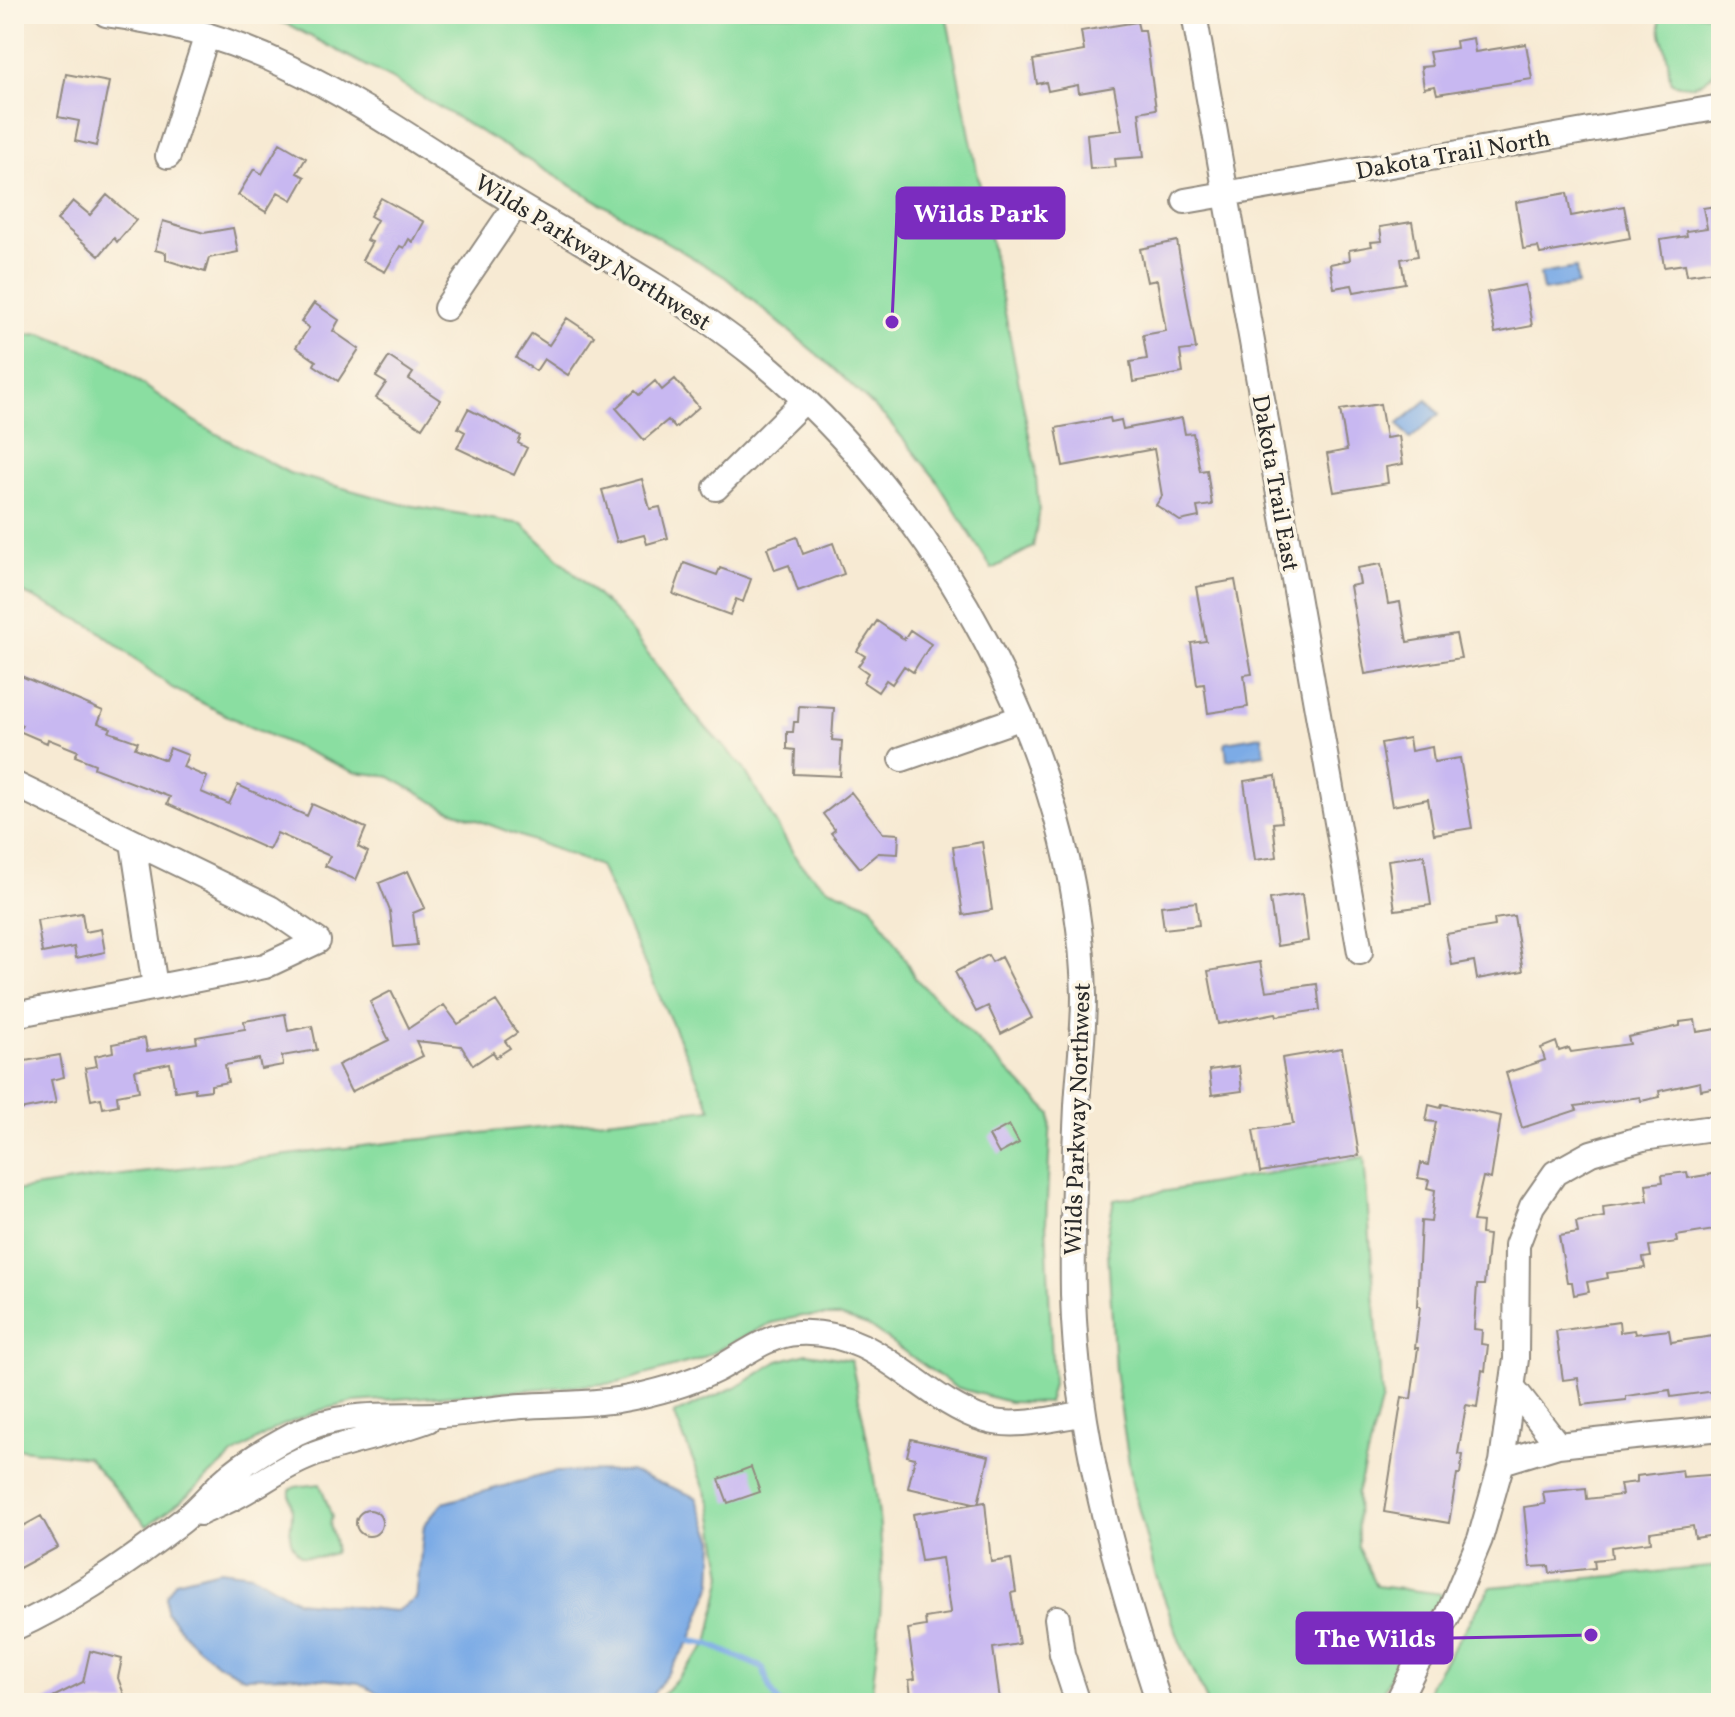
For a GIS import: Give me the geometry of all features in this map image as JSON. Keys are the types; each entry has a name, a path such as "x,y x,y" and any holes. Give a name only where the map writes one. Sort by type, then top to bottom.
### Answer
{"street":[{"name":"Wilds Parkway Northwest","path":"106,14 207,35 250,50 312,80 516,205 655,284 757,357 858,455 892,494 958,590 992,654 1044,774 1072,890 1084,996 1072,1188 1073,1299 1082,1414 1117,1569 1159,1703"},
{"name":"Dakota Trail East","path":"1194,14 1360,952"},
{"path":"168,156 207,35"},
{"name":"Dakota Trail North","path":"1185,201 1721,107"},
{"path":"446,308 516,205"},
{"path":"716,488 804,401"},
{"path":"902,759 1020,718"},
{"path":"14,784 270,908 318,941 265,966 14,1015"},
{"path":"133,842 155,987"},
{"path":"1397,1703 1417,1663 1447,1618 1480,1539 1502,1462 1516,1359 1517,1245 1532,1206 1555,1173 1591,1153 1643,1138 1721,1129"},
{"path":"14,1628 76,1595 184,1520 240,1495 278,1470 333,1447 396,1432 441,1415 616,1400 665,1390 714,1370 762,1343 796,1333 858,1342 957,1406 988,1420 1020,1422 1082,1414"},
{"path":"1512,1386 1558,1445"},
{"path":"1502,1462 1558,1445 1721,1428"},
{"path":"1057,1618 1062,1654 1078,1703"}],"green space":[{"path":"259,14 946,14 1035,465 1039,514 1033,547 992,569 935,478 888,420 832,367 725,277 390,78 291,26"},
{"path":"1660,14 1713,14 1711,33 1717,67 1703,82 1688,86 1672,83"},
{"path":"14,333 41,334 105,358 202,426 289,473 401,504 522,524 617,614 696,717 743,767 799,863 826,887 871,905 915,978 1051,1114 1046,1223 1053,1384 1048,1403 1009,1402 955,1387 868,1326 839,1316 802,1316 771,1323 700,1359 617,1383 354,1402 321,1410 276,1428 232,1456 147,1526 87,1457 14,1448 14,1191 404,1141 711,1109 600,866 445,808 388,776 354,772 248,726 172,688 94,627 14,588"},
{"path":"1364,1157 1382,1399 1357,1494 1358,1546 1376,1586 1444,1594 1407,1644 1377,1703 1208,1703 1180,1642 1155,1573 1132,1483 1115,1371 1107,1234 1114,1200"},
{"path":"807,1353 851,1360 869,1451 877,1497 882,1563 871,1703 655,1703 708,1644 723,1575 711,1504 674,1414 742,1384 778,1361"},
{"path":"320,1484 332,1517 330,1526 334,1553 321,1557 301,1556 290,1535 290,1490"},
{"path":"1721,1566 1721,1703 1425,1703 1431,1683 1491,1587"}],"water":[{"path":"1576,268 1578,285 1543,291 1540,274"},
{"path":"1427,400 1439,414 1410,439 1398,424"},
{"path":"1262,736 1265,754 1227,760 1225,742"},
{"path":"630,1471 696,1497 714,1540 712,1584 690,1641 647,1703 394,1703 359,1683 293,1676 244,1677 218,1664 190,1641 166,1612 166,1596 176,1581 220,1570 252,1574 297,1601 396,1611 416,1599 424,1525 443,1503 554,1472"}],"building":[{"path":"1137,22 1139,30 1145,30 1156,109 1139,112 1144,157 1115,159 1116,167 1090,169 1087,134 1122,130 1114,87 1079,93 1078,85 1048,91 1046,82 1037,84 1033,60 1084,51 1081,31"},
{"path":"1473,38 1475,52 1526,44 1532,79 1437,94 1435,86 1424,88 1421,67 1432,66 1429,52 1457,48 1456,41"},
{"path":"66,74 109,82 96,146 75,141 79,121 58,117"},
{"path":"280,143 306,158 297,173 305,177 292,200 278,192 266,212 238,195 254,169 262,174"},
{"path":"1567,193 1571,216 1624,206 1630,238 1540,254 1538,247 1523,249 1516,202"},
{"path":"107,195 136,220 117,242 114,238 99,256 57,220 73,201 90,215"},
{"path":"381,198 424,222 413,242 409,239 404,248 400,246 385,272 362,260 372,242 366,240 377,220 370,216"},
{"path":"1721,205 1721,270 1687,275 1685,264 1664,267 1660,240 1687,236 1686,231 1707,228 1703,208"},
{"path":"163,221 204,233 233,228 238,252 209,258 205,272 166,260 166,253 155,250"},
{"path":"1412,222 1418,256 1401,259 1405,283 1354,292 1352,285 1334,288 1330,264 1350,260 1349,250 1382,241 1380,227"},
{"path":"1177,241 1196,349 1180,351 1183,373 1133,382 1130,362 1147,359 1143,335 1166,331 1157,280 1147,282 1140,249"},
{"path":"1525,285 1532,326 1495,333 1487,292"},
{"path":"314,303 339,320 333,331 359,349 338,381 314,365 316,361 296,347 309,328 301,322"},
{"path":"567,318 594,336 568,375 544,359 536,371 516,358 532,334 549,345"},
{"path":"389,357 413,373 409,379 440,400 422,428 376,398 386,383 376,377"},
{"path":"675,379 699,407 675,428 668,420 644,440 616,408 635,391 639,395 655,381 662,390"},
{"path":"1380,404 1386,438 1399,436 1403,464 1386,467 1388,483 1334,492 1327,454 1347,450 1340,410"},
{"path":"468,409 521,436 518,443 527,448 514,475 457,448 465,432 458,428"},
{"path":"1110,418 1111,422 1121,420 1123,429 1182,418 1185,434 1193,433 1200,471 1207,470 1212,505 1197,507 1199,517 1180,521 1156,505 1162,496 1154,449 1063,466 1056,428"},
{"path":"642,479 650,509 660,507 668,538 647,544 644,535 617,542 602,490"},
{"path":"797,537 803,554 833,543 844,574 798,591 789,565 775,570 767,548"},
{"path":"684,563 717,575 720,568 751,579 743,602 736,599 730,615 673,594"},
{"path":"1381,564 1388,604 1400,602 1407,642 1456,634 1461,658 1365,674 1350,586 1360,584 1357,568"},
{"path":"1235,580 1252,674 1244,675 1248,707 1208,713 1204,684 1197,685 1191,643 1206,641 1196,587"},
{"path":"877,621 904,639 910,630 931,644 913,672 904,666 892,684 886,680 878,692 863,682 868,673 858,666 865,656 857,651"},
{"path":"14,673 103,711 98,723 111,728 109,732 138,742 135,748 165,760 170,748 188,755 183,767 207,777 201,792 229,804 238,785 307,816 312,804 366,828 358,847 368,852 356,880 325,866 330,856 277,833 269,850 167,804 170,797 94,768 95,764 75,756 78,751 19,731 22,725 14,721"},
{"path":"799,706 834,708 832,740 842,741 840,776 794,774 795,750 787,749 787,732 793,732 794,722 798,722"},
{"path":"1409,738 1411,751 1432,747 1434,762 1460,758 1472,828 1434,834 1428,799 1392,806 1381,743"},
{"path":"1276,776 1282,822 1273,823 1277,857 1255,860 1244,781"},
{"path":"851,792 883,833 899,834 898,854 878,853 860,868 831,833 835,830 823,814"},
{"path":"982,842 992,910 963,915 953,847"},
{"path":"1424,855 1431,905 1395,910 1388,860"},
{"path":"408,871 425,908 413,913 417,945 394,947 390,911 379,883"},
{"path":"1302,894 1308,941 1277,946 1270,899"},
{"path":"1196,902 1199,925 1164,929 1161,906"},
{"path":"82,913 85,932 101,929 105,952 76,958 74,947 42,953 37,920"},
{"path":"1514,916 1523,971 1477,979 1474,961 1452,965 1446,934 1495,926 1494,919"},
{"path":"988,955 992,962 1001,957 1032,1018 1001,1034 988,1006 976,1012 955,972"},
{"path":"1260,962 1266,991 1317,984 1320,1010 1277,1016 1276,1013 1218,1024 1208,971"},
{"path":"391,991 409,1028 444,1005 458,1024 496,1001 517,1033 505,1041 510,1048 496,1057 493,1052 473,1065 461,1046 416,1041 423,1056 351,1092 338,1065 389,1040 370,1002"},
{"path":"285,1014 288,1031 312,1026 317,1050 282,1056 283,1065 261,1069 259,1059 225,1065 228,1082 211,1085 211,1090 195,1092 195,1088 175,1091 170,1063 135,1070 139,1091 117,1095 118,1105 103,1108 101,1098 91,1100 85,1068 97,1066 95,1056 113,1052 112,1044 145,1038 147,1051 197,1043 196,1037 245,1029 244,1021"},
{"path":"1695,1020 1697,1032 1717,1029 1721,1086 1701,1090 1700,1082 1659,1091 1660,1097 1641,1101 1640,1097 1575,1106 1577,1110 1522,1128 1506,1073 1545,1060 1541,1048 1556,1042 1559,1051 1569,1048 1571,1052 1630,1044 1628,1037"},
{"path":"1342,1048 1359,1156 1260,1172 1253,1130 1293,1124 1282,1058"},
{"path":"60,1055 64,1077 51,1080 56,1103 14,1111 14,1070 21,1069 19,1062"},
{"path":"1239,1066 1242,1091 1212,1095 1209,1070"},
{"path":"1442,1104 1501,1116 1491,1179 1483,1177 1473,1221 1482,1222 1481,1234 1489,1235 1484,1285 1477,1285 1474,1329 1482,1330 1481,1344 1488,1345 1485,1371 1482,1370 1477,1407 1466,1405 1458,1454 1463,1455 1449,1523 1384,1512 1402,1397 1411,1399 1418,1348 1415,1348 1420,1306 1417,1306 1421,1221 1431,1222 1435,1190 1427,1188 1429,1180 1418,1178 1421,1163 1428,1165 1436,1122 1426,1121 1429,1105 1441,1108"},
{"path":"1009,1125 1019,1143 999,1154 989,1136"},
{"path":"1687,1172 1688,1178 1719,1173 1721,1229 1676,1236 1677,1242 1649,1246 1651,1257 1643,1258 1645,1268 1607,1273 1608,1278 1587,1282 1589,1292 1574,1295 1572,1282 1567,1282 1559,1236 1578,1233 1576,1222 1604,1217 1603,1207 1648,1201 1646,1184 1663,1182 1662,1175"},
{"path":"1619,1322 1620,1332 1634,1330 1635,1334 1669,1330 1671,1342 1721,1335 1721,1385 1715,1386 1716,1391 1671,1397 1670,1390 1626,1396 1626,1400 1582,1405 1578,1378 1563,1380 1556,1331"},
{"path":"911,1439 989,1456 978,1504 908,1488 915,1458 907,1456"},
{"path":"751,1467 760,1492 728,1503 719,1479"},
{"path":"1682,1470 1683,1477 1721,1474 1721,1534 1695,1538 1693,1526 1650,1532 1651,1542 1611,1547 1612,1558 1594,1560 1595,1568 1550,1573 1549,1566 1530,1567 1524,1507 1545,1504 1543,1492 1586,1488 1587,1499 1622,1495 1620,1484 1637,1482 1637,1476"},
{"path":"985,1502 991,1562 1011,1559 1016,1592 1011,1593 1019,1644 993,1648 1000,1700 912,1703 909,1680 915,1679 908,1629 926,1626 925,1618 950,1614 942,1558 921,1561 913,1514"},
{"path":"369,1510 378,1514 382,1523 378,1532 369,1536 360,1532 356,1523 360,1514"},
{"path":"41,1516 58,1547 14,1571 14,1531"},
{"path":"90,1651 122,1659 118,1678 127,1703 41,1703 83,1682"}],"waterway":[{"path":"690,1641 708,1644 763,1668 779,1703"}],"place":[{"name":"Wilds Park","path":"892,322"},
{"name":"The Wilds","path":"1591,1635"}]}
